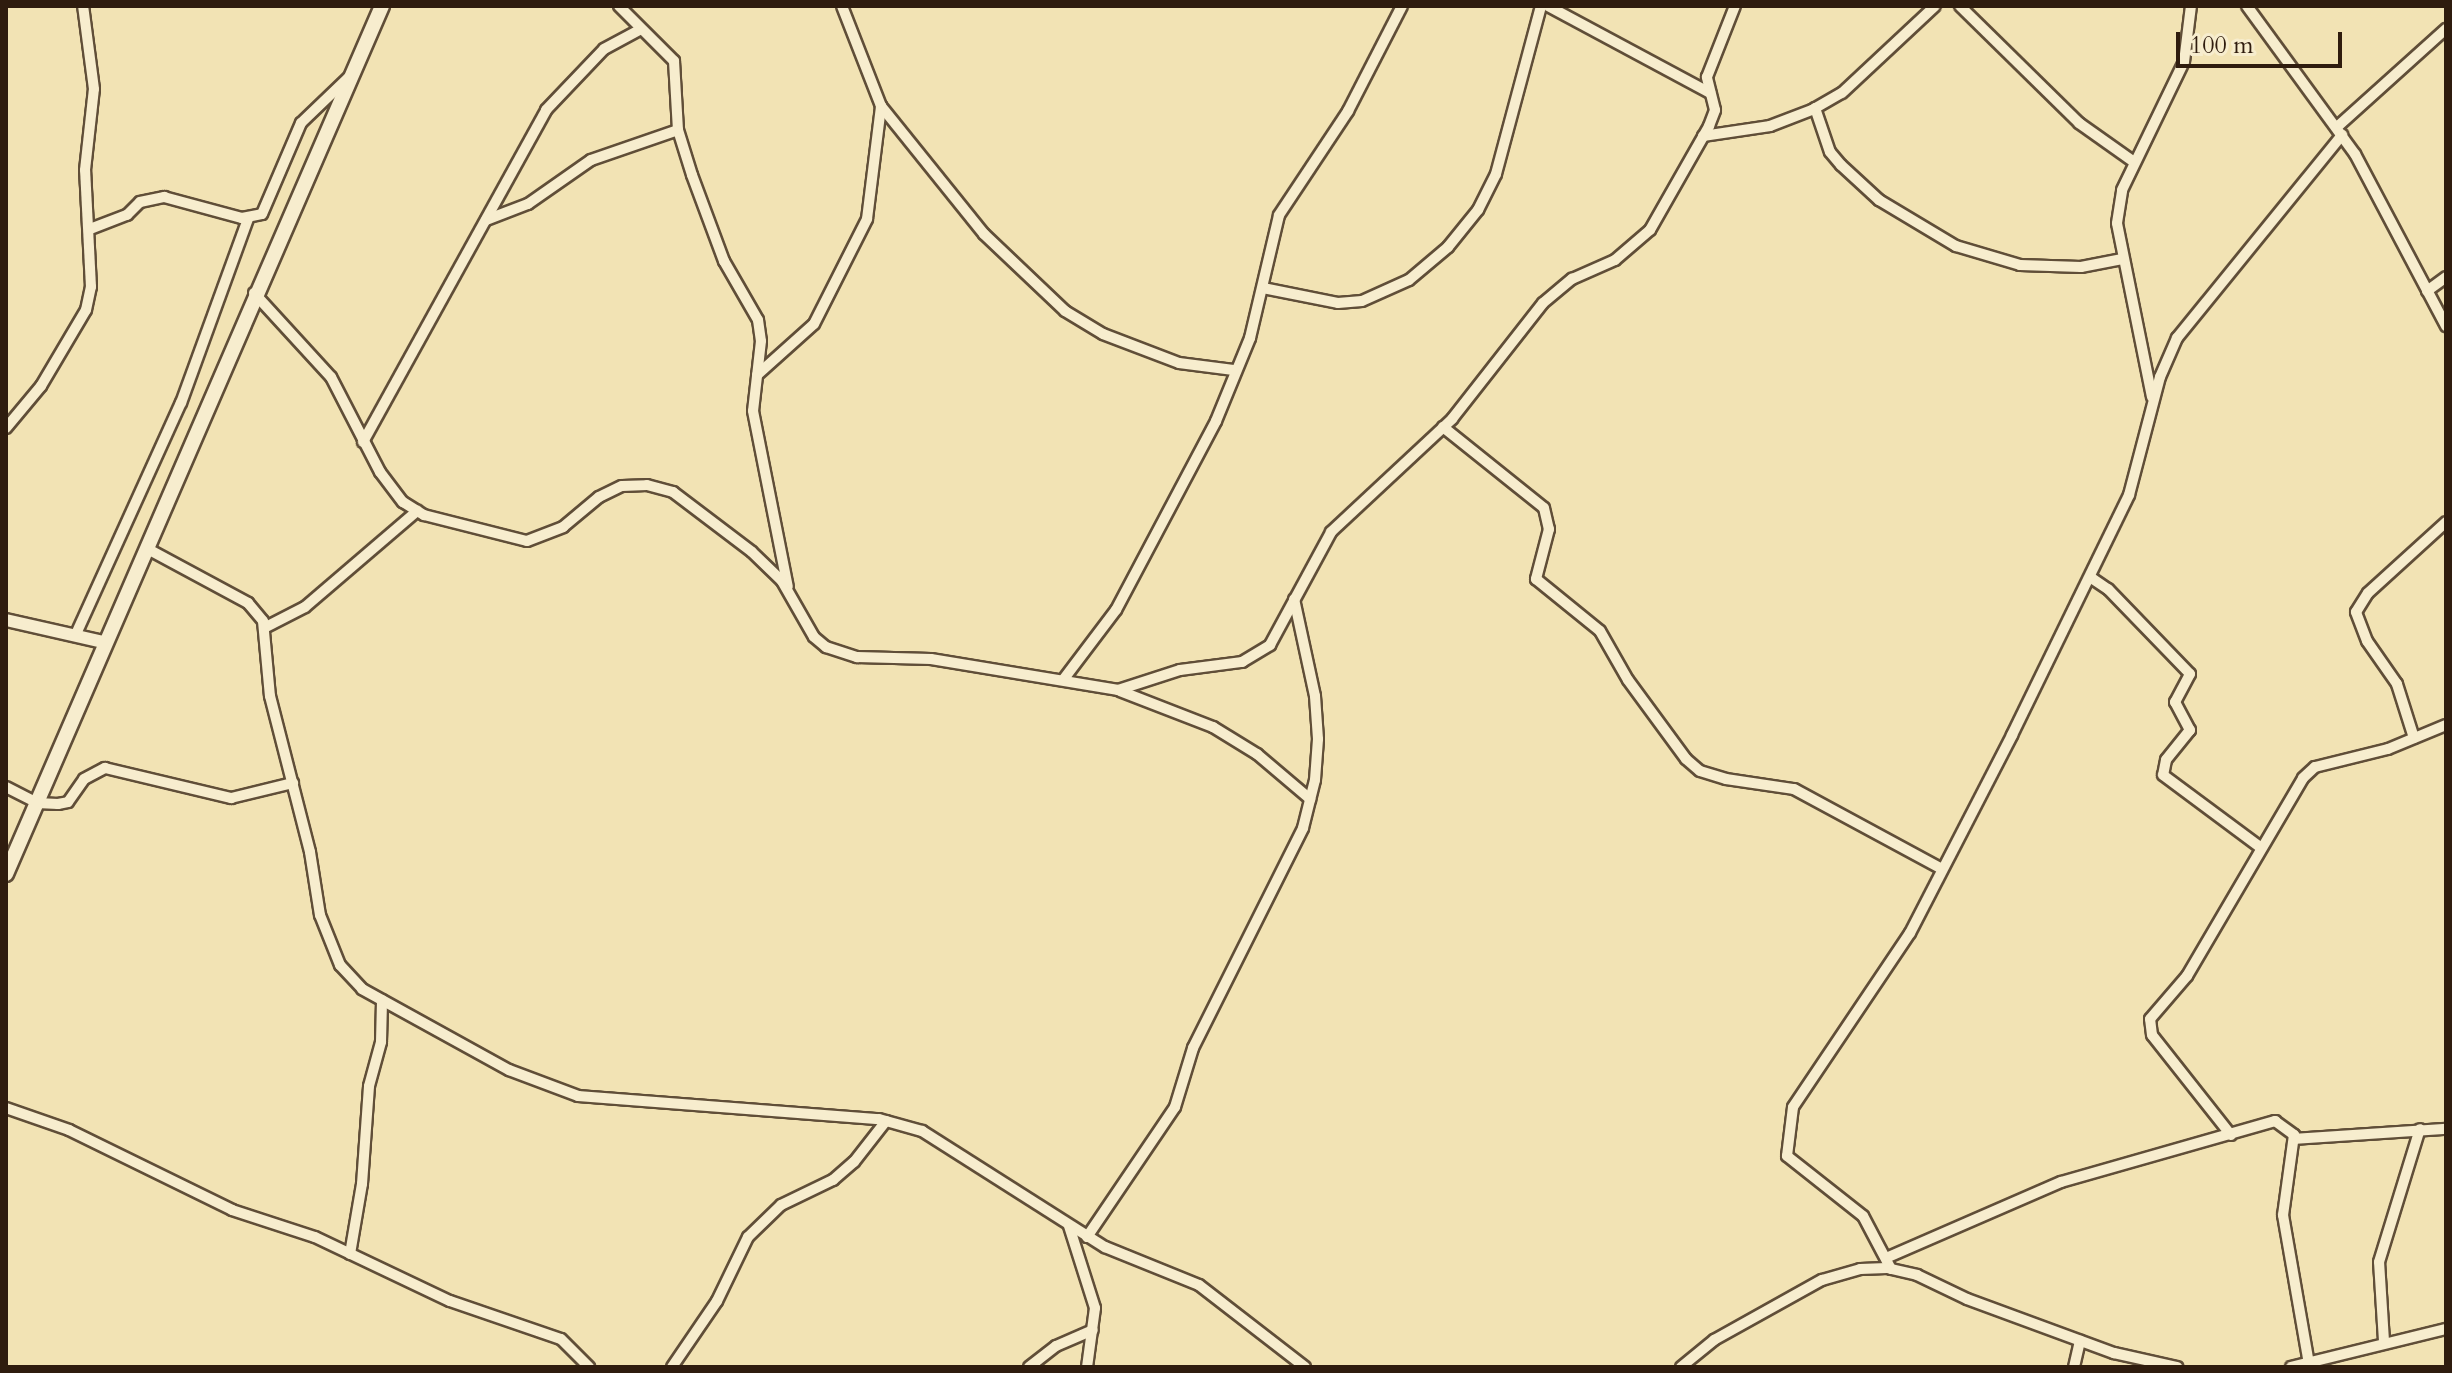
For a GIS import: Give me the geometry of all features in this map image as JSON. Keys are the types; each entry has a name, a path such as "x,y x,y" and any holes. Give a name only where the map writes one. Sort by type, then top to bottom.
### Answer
{"main road":[{"path":"6,874 254,293 382,6"}],"street":[{"path":"6,428 41,386 86,310 90,229 85,170 94,89 83,6"},
{"path":"619,6 674,61 678,130 724,261 758,320 753,411 789,591 814,637 826,647 857,657 931,659 1118,690 1213,727 1257,754 1310,799"},
{"path":"842,6 881,106 984,234 1065,311 1103,334 1179,363 1234,370"},
{"path":"1063,680 1116,610 1148,556 1216,421 1234,370 1250,338 1279,215 1348,111 1402,6"},
{"path":"1263,288 1338,303 1362,301 1409,280 1448,247 1478,210 1496,174 1541,6"},
{"path":"1548,6 1710,93"},
{"path":"1118,690 1180,670 1242,662 1270,645 1289,617 1294,597 1331,532 1443,427 1543,303 1572,279 1615,260 1650,230 1715,110 1707,77 1735,6"},
{"path":"1703,136 1770,126 1842,93 1935,6"},
{"path":"1960,6 2079,123 2134,162"},
{"path":"2153,400 2117,223 2134,162 2184,62 2191,6"},
{"path":"2247,6 2340,131 2446,326"},
{"path":"363,442 546,110 604,49 641,29"},
{"path":"1891,1269 1863,1216 1787,1156 1787,1127 1793,1107 1827,1052 1910,933 2090,577 2129,495 2153,400 2177,338 2199,305 2340,131 2446,29"},
{"path":"90,229 127,215 140,202 164,197 248,219 262,214 273,197 301,123 348,78"},
{"path":"757,375 814,324 867,219 881,106"},
{"path":"1815,108 1830,152 1841,165 1879,200 1956,246 2020,265 2081,267 2122,259"},
{"path":"486,220 528,204 591,160 678,130"},
{"path":"76,634 181,403 248,219"},
{"path":"2427,291 2446,277"},
{"path":"254,293 331,377 363,442 403,502 417,511 459,528 527,541 563,527 599,497 622,486 647,485 673,492 710,518 789,591"},
{"path":"1443,427 1544,508 1549,529 1536,579 1600,631 1634,690 1686,759 1700,771 1726,779 1794,789 1942,869"},
{"path":"264,628 305,607 417,511"},
{"path":"2414,738 2397,684 2362,633 2356,612 2368,593 2446,522"},
{"path":"146,548 248,603 264,628 270,696 293,783 326,938 340,965 382,1000 479,1049 509,1070 578,1096 886,1121 922,1131 1087,1237 1154,1271 1199,1285 1305,1367"},
{"path":"2090,577 2108,589 2190,674 2175,702 2190,730 2166,760 2163,775 2260,847"},
{"path":"1087,1237 1175,1107 1193,1048 1281,878 1310,799 1318,739 1315,696 1294,597"},
{"path":"6,620 103,642"},
{"path":"2231,1135 2152,1035 2150,1019 2187,976 2260,847 2315,767 2414,738 2446,725"},
{"path":"6,787 37,803 68,802 84,779 105,768 231,798 293,783"},
{"path":"350,1254 362,1184 369,1086 381,1042 382,1000"},
{"path":"6,1108 69,1130 232,1210 350,1254 450,1301 561,1339 589,1367"},
{"path":"672,1367 717,1301 748,1237 781,1205 833,1180 854,1162 886,1121"},
{"path":"1886,1258 2061,1182 2275,1121 2287,1126 2294,1139 2283,1215 2309,1364"},
{"path":"2384,1341 2379,1262 2420,1129"},
{"path":"2294,1139 2446,1129"},
{"path":"1069,1226 1095,1308 1087,1367"},
{"path":"1681,1367 1714,1340 1822,1280 1860,1269 1891,1269 2080,1341 2149,1364 2177,1367"},
{"path":"2291,1367 2384,1341 2446,1329"},
{"path":"1029,1367 1056,1346 1093,1330"},
{"path":"2074,1367 2080,1341"}]}
